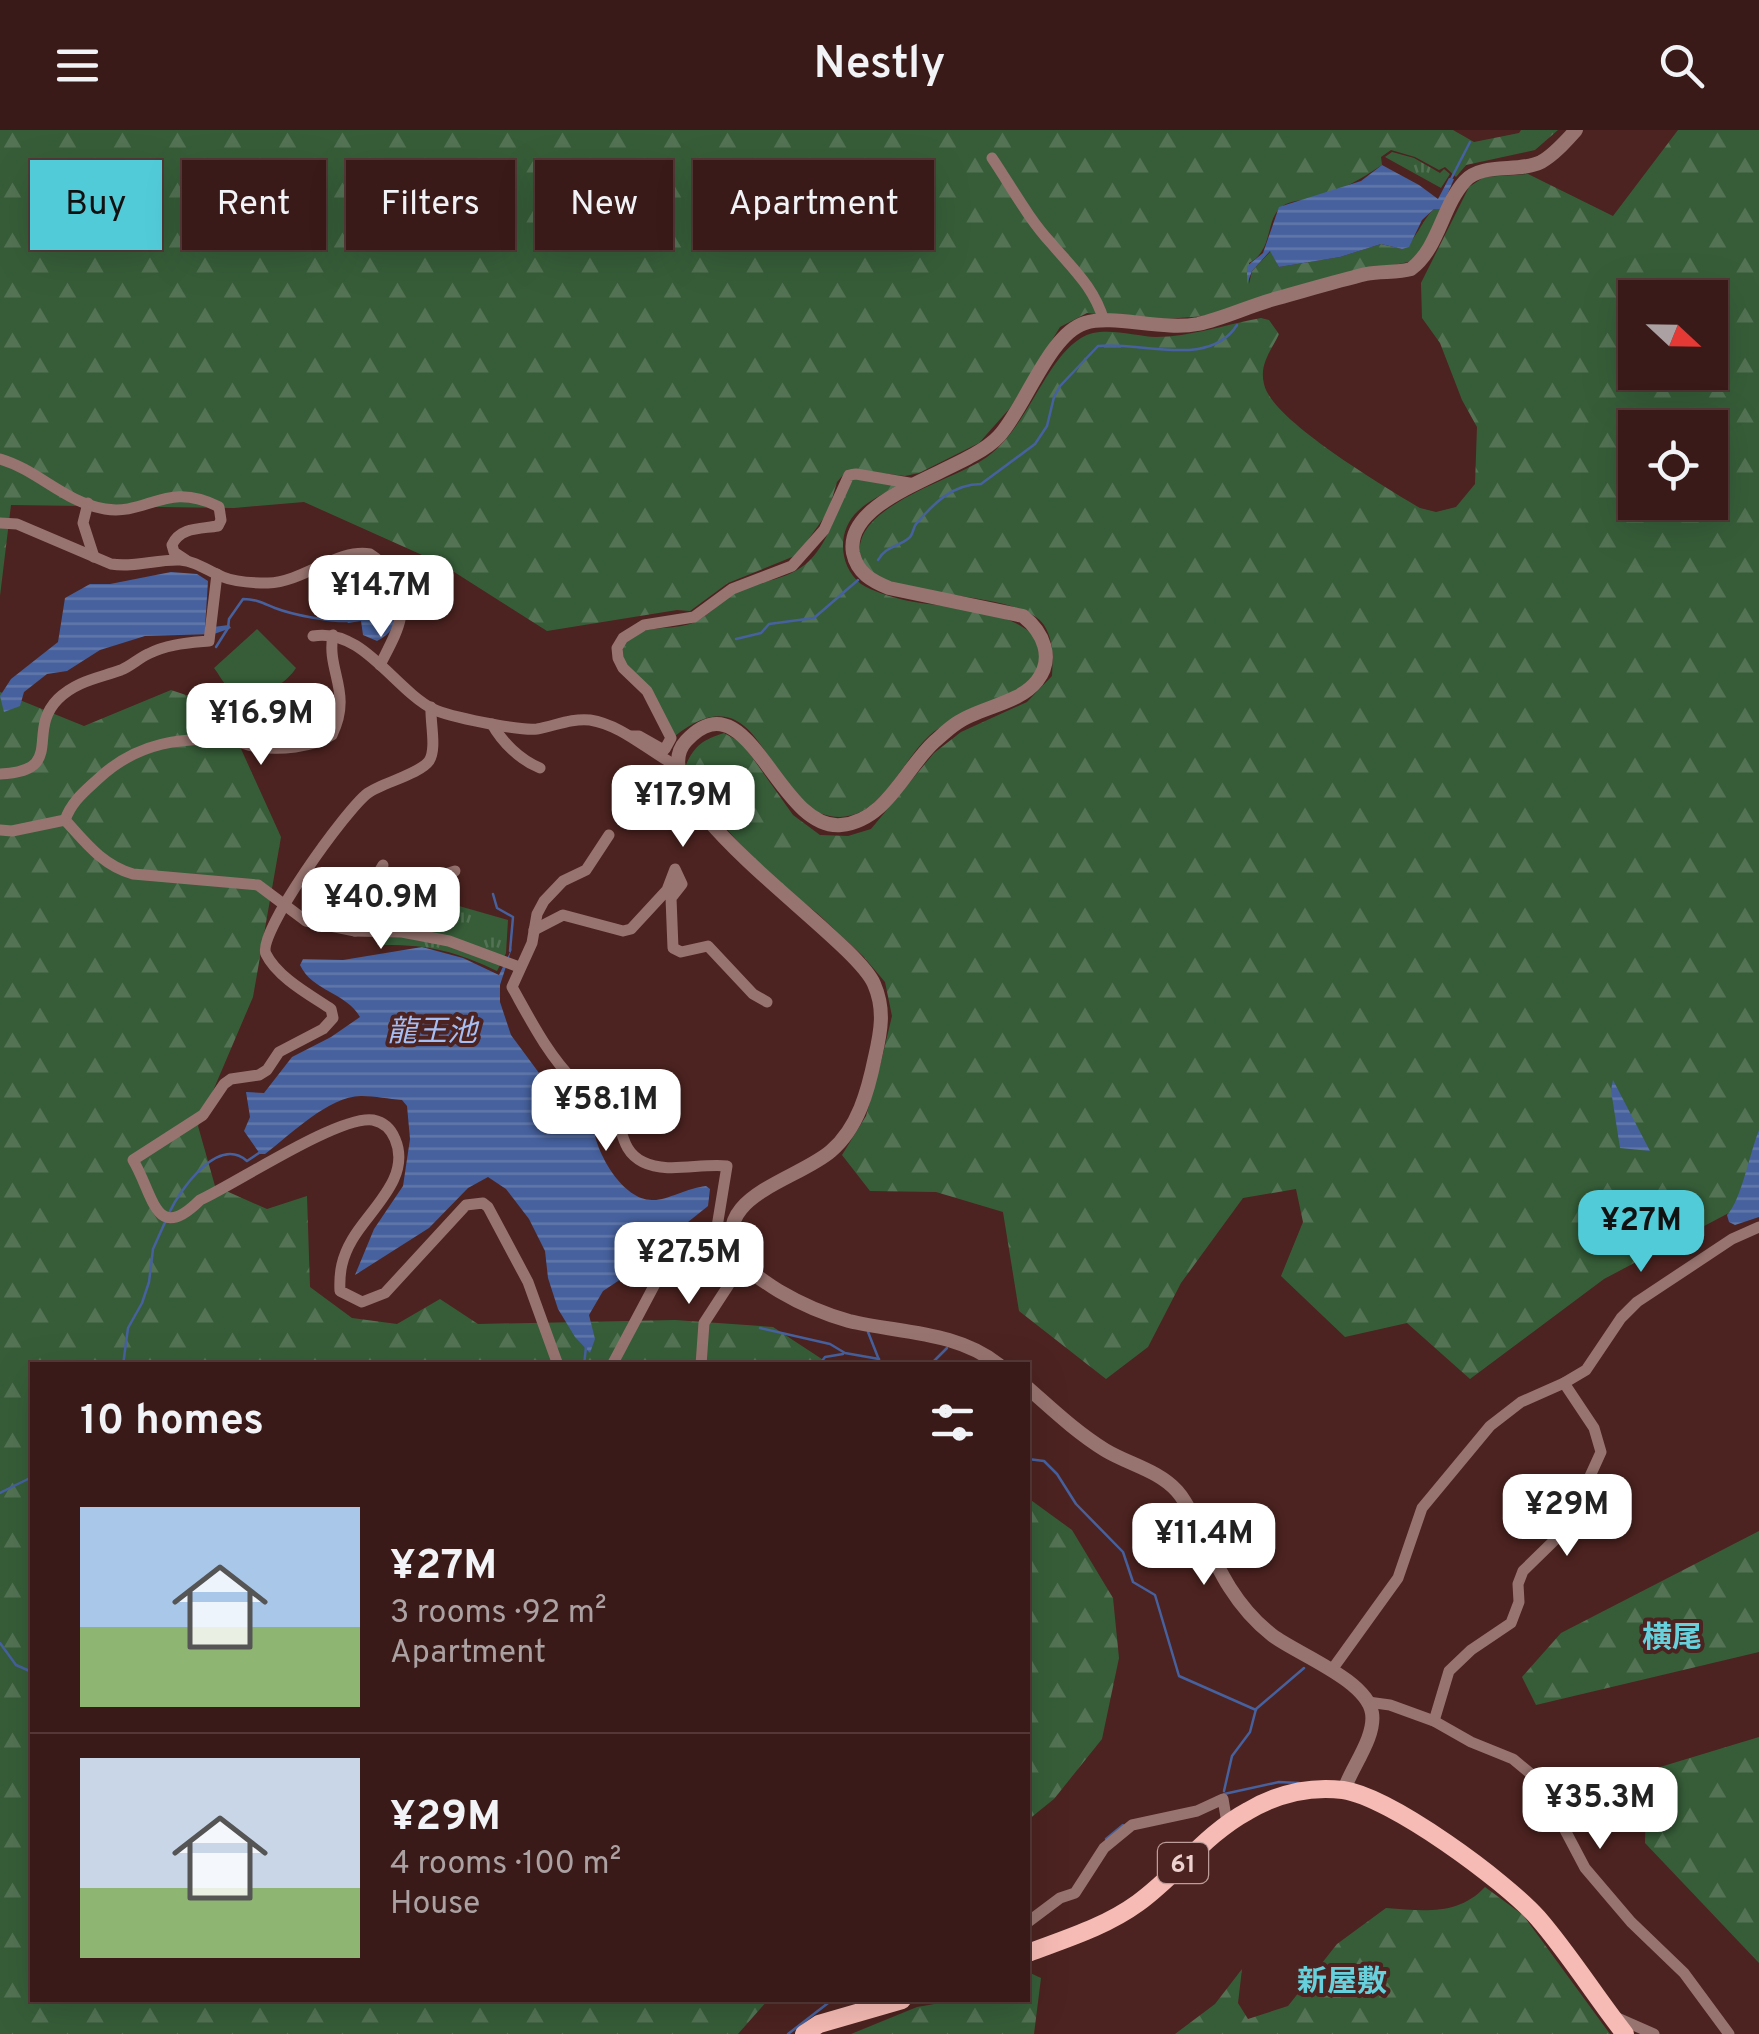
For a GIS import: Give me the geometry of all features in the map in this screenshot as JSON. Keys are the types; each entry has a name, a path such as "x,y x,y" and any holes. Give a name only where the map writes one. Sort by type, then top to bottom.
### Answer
{"main road":[{"name":"61","path":"1030,1953 1115,1918 1137,1904 1227,1823 1282,1795 1344,1790 1395,1812 1520,1899 1624,2034"},
{"path":"804,2034 819,2024 895,2002"}],"street":[{"path":"994,1362 966,1345 822,1313 764,1281 742,1260 732,1239 734,1221 744,1203 830,1152 854,1122 871,1075 881,1008 862,962 758,871 691,798 677,766 679,752 687,739 719,723 746,736 806,813 836,826 862,821 885,802 932,744 957,722 1037,681 1044,669 1046,648 1038,628 1023,616 889,588 870,580 858,568 853,553 853,536 861,520 875,507 970,458 996,440 1015,417 1056,346 1083,323 1104,321 1164,328 1200,324 1272,299 1370,274 1412,269 1425,255 1465,180 1483,172 1544,161 1576,130"},
{"path":"992,158 1049,242 1078,270 1097,299 1104,321"},
{"path":"0,459 21,466 50,488 88,503 121,509 188,496 219,507 218,526 184,531 172,545 174,552 188,562 226,579 270,583 296,578 348,554 370,554 395,582 404,602 403,616 380,665"},
{"path":"313,636 333,636 350,642 431,708 455,718 536,729 587,720 666,749 672,738 647,690 623,668 618,658 617,648 632,629 694,617 732,589 792,566 824,530 850,476 914,484"},
{"path":"88,503 83,523 94,557"},
{"path":"0,523 17,524 124,566 188,562"},
{"path":"0,774 34,768 40,760 51,708 74,687 123,669 150,652 176,644 208,641 217,574"},
{"path":"65,820 72,803 109,768 144,746 202,739 238,741 258,747 304,746 332,735 340,705 340,682 330,650 333,636"},
{"path":"431,708 432,756 427,764 362,798 329,835 302,881 284,902 264,946 266,954 294,983 331,1009 333,1018 323,1029 279,1052 259,1075 231,1079 203,1115 133,1160 148,1184 157,1210 171,1220 183,1218 200,1200 343,1124 374,1120 387,1126 394,1137 398,1165 391,1185 344,1256 339,1272 340,1291 362,1302 385,1293 466,1206 483,1203 528,1282 557,1362"},
{"path":"492,724 500,737 540,768"},
{"path":"631,736 644,749 677,766"},
{"path":"0,830 65,820"},
{"path":"65,820 114,869 258,885 306,920 356,931 427,937 510,963"},
{"path":"510,963 532,943 537,914 552,890 586,870 609,835"},
{"path":"356,931 382,865"},
{"path":"534,930 563,915 623,931 632,928 667,890 676,869 682,884 671,898 673,948 682,952 708,946 753,994 768,1002"},
{"path":"363,910 415,884 455,871"},
{"path":"510,963 512,987 530,1022 563,1070 612,1108 630,1153 656,1167 727,1166 716,1230 723,1252 733,1260 742,1260"},
{"path":"1331,1671 1398,1578 1422,1508 1508,1410 1564,1384 1596,1359 1620,1318 1637,1302 1732,1239 1759,1227"},
{"path":"614,1362 656,1284 716,1230"},
{"path":"702,1362 704,1324 742,1260"},
{"path":"1434,1721 1449,1671 1471,1650 1511,1624 1523,1571 1566,1530 1601,1452 1594,1428 1564,1384"},
{"path":"1030,1390 1074,1430 1110,1453 1154,1473 1177,1491 1230,1592 1248,1615 1274,1638 1331,1671 1368,1702 1373,1717 1370,1733 1344,1790"},
{"path":"1368,1702 1390,1704 1434,1721 1513,1759 1531,1774 1546,1794 1585,1868 1631,1922 1684,1973 1729,2034"},
{"path":"1030,1920 1083,1886 1104,1848 1132,1825 1197,1811 1223,1799 1227,1823"},
{"path":"1610,2014 1654,2034"}],"green space":[{"path":"0,130 1453,130 1474,142 1521,130 1558,130 1535,150 1466,165 1456,177 1445,167 1439,170 1391,150 1381,157 1382,165 1351,184 1279,209 1263,249 1249,263 1249,284 1252,271 1271,251 1279,267 1340,257 1381,244 1402,249 1434,209 1441,209 1417,260 1348,275 1206,316 1151,320 1087,313 1060,327 1010,408 979,443 905,476 848,469 837,482 828,512 797,555 728,583 690,611 547,631 440,563 304,502 234,508 11,505 0,596"},
{"path":"1678,130 1759,130 1759,1197 1604,1279 1470,1379 1407,1323 1345,1337 1281,1276 1303,1222 1296,1189 1243,1198 1181,1283 1148,1347 1106,1379 1019,1311 1003,1212 936,1192 870,1191 842,1155 866,1116 881,1062 892,1016 885,982 817,913 759,867 690,785 685,767 700,745 724,733 742,743 793,815 820,835 848,836 871,829 934,753 961,732 1027,702 1052,676 1050,637 1044,625 1029,613 1005,604 887,581 868,569 860,553 863,536 873,521 910,496 972,466 1002,444 1068,348 1089,334 1169,336 1261,318 1269,320 1279,334 1264,364 1264,384 1271,399 1287,416 1332,452 1420,508 1436,512 1456,507 1475,484 1477,427 1440,343 1422,318 1421,283 1469,187 1484,177 1528,174 1613,216"},
{"path":"1392,152 1450,174 1441,188 1385,157"},
{"path":"852,479 896,486 862,507 846,528 844,558 853,576 865,587 894,597 1011,621 1028,631 1039,645 1040,663 1024,686 930,735 875,802 847,816 830,816 808,806 790,789 746,727 727,717 705,719 675,736 622,658 629,638 638,633 695,622 740,591 789,574 808,562 824,541"},
{"path":"257,629 296,668 266,692 239,693 225,684 214,668"},
{"path":"171,690 222,707 281,837 253,997 198,1126 215,1186 267,1209 307,1196 310,1287 352,1318 397,1324 440,1299 478,1324 675,1320 773,1327 826,1362 30,1362 30,2002 766,2002 738,2034 0,2034 0,692 84,726"},
{"path":"431,898 508,920 506,953 497,971 439,950 377,945 391,925"},
{"path":"1030,1499 1072,1530 1113,1598 1119,1658 1102,1739 1054,1799 1030,1818"},
{"path":"1759,1531 1759,1652 1536,1705 1522,1677 1561,1633"},
{"path":"1759,1737 1759,1963 1645,1843 1647,1771"},
{"path":"1485,1887 1523,1915 1610,2034 1175,2034 1215,2004 1242,1969 1238,2003 1248,2019 1288,2006 1337,1944 1386,1908 1439,1910 1463,1903"},
{"path":"1030,1973 1041,1978 1034,2034 851,2034 917,2007 946,2002 1030,2002"}],"water":[{"path":"1382,165 1438,199 1449,178 1454,179 1441,209 1434,209 1422,220 1409,247 1381,244 1340,257 1279,267 1270,251 1252,271 1247,284 1247,266 1263,253 1279,207 1361,181"},
{"path":"354,566 377,574 395,599 396,619 377,641 363,635 361,621 348,623 342,613 344,575"},
{"path":"171,572 197,574 208,581 205,628 231,628 214,634 145,636 100,650 67,671 47,674 24,692 20,706 4,712 0,696 11,679 58,642 65,598 90,584"},
{"name":"龍王池","path":"422,947 463,958 499,975 512,948 500,985 500,1002 511,1035 570,1115 594,1130 613,1174 631,1192 652,1200 699,1187 710,1189 708,1206 641,1252 621,1279 603,1291 589,1315 595,1339 590,1353 558,1309 545,1251 529,1219 506,1189 488,1177 468,1188 429,1228 355,1275 374,1229 403,1186 410,1139 407,1106 402,1100 362,1096 337,1102 265,1154 260,1154 244,1131 250,1117 246,1092 264,1093 292,1057 360,1017 347,1002 305,974 300,965 303,959 343,960"},
{"path":"1613,1080 1650,1151 1620,1148 1611,1090"},
{"path":"1759,1130 1759,1217 1735,1225 1727,1215 1741,1188"}],"waterway":[{"path":"1451,179 1470,142"},
{"path":"878,560 909,538 916,524 945,496 962,487 981,484 1035,444 1047,426 1060,386 1098,346 1192,350 1225,338 1237,325"},
{"path":"736,639 761,633 769,624 814,618 858,580"},
{"path":"228,628 229,619 243,599 301,615 350,621"},
{"path":"216,647 228,628"},
{"path":"493,894 497,908 513,917 510,951"},
{"path":"169,1213 191,1180 212,1160 236,1155 247,1161 259,1153"},
{"path":"123,1362 128,1328 142,1303 153,1249 166,1220"},
{"path":"760,1328 879,1359"},
{"path":"868,1332 880,1362"},
{"path":"584,1362 586,1347"},
{"path":"933,1362 947,1348"},
{"path":"821,1362 825,1357 843,1354"},
{"path":"1030,1459 1044,1461 1057,1474 1076,1504 1123,1552 1133,1582 1155,1595 1179,1676 1256,1710"},
{"path":"0,1493 30,1478"},
{"path":"0,1643 16,1665 30,1671"},
{"path":"1224,1791 1232,1756 1250,1732 1256,1709 1304,1668"},
{"path":"1224,1794 1279,1782 1299,1783"},
{"path":"1106,1839 1123,1825"},
{"path":"788,2034 829,2002"}],"district":[{"name":"横尾","path":"1672,1637"},
{"name":"新屋敷","path":"1342,1981"}]}
